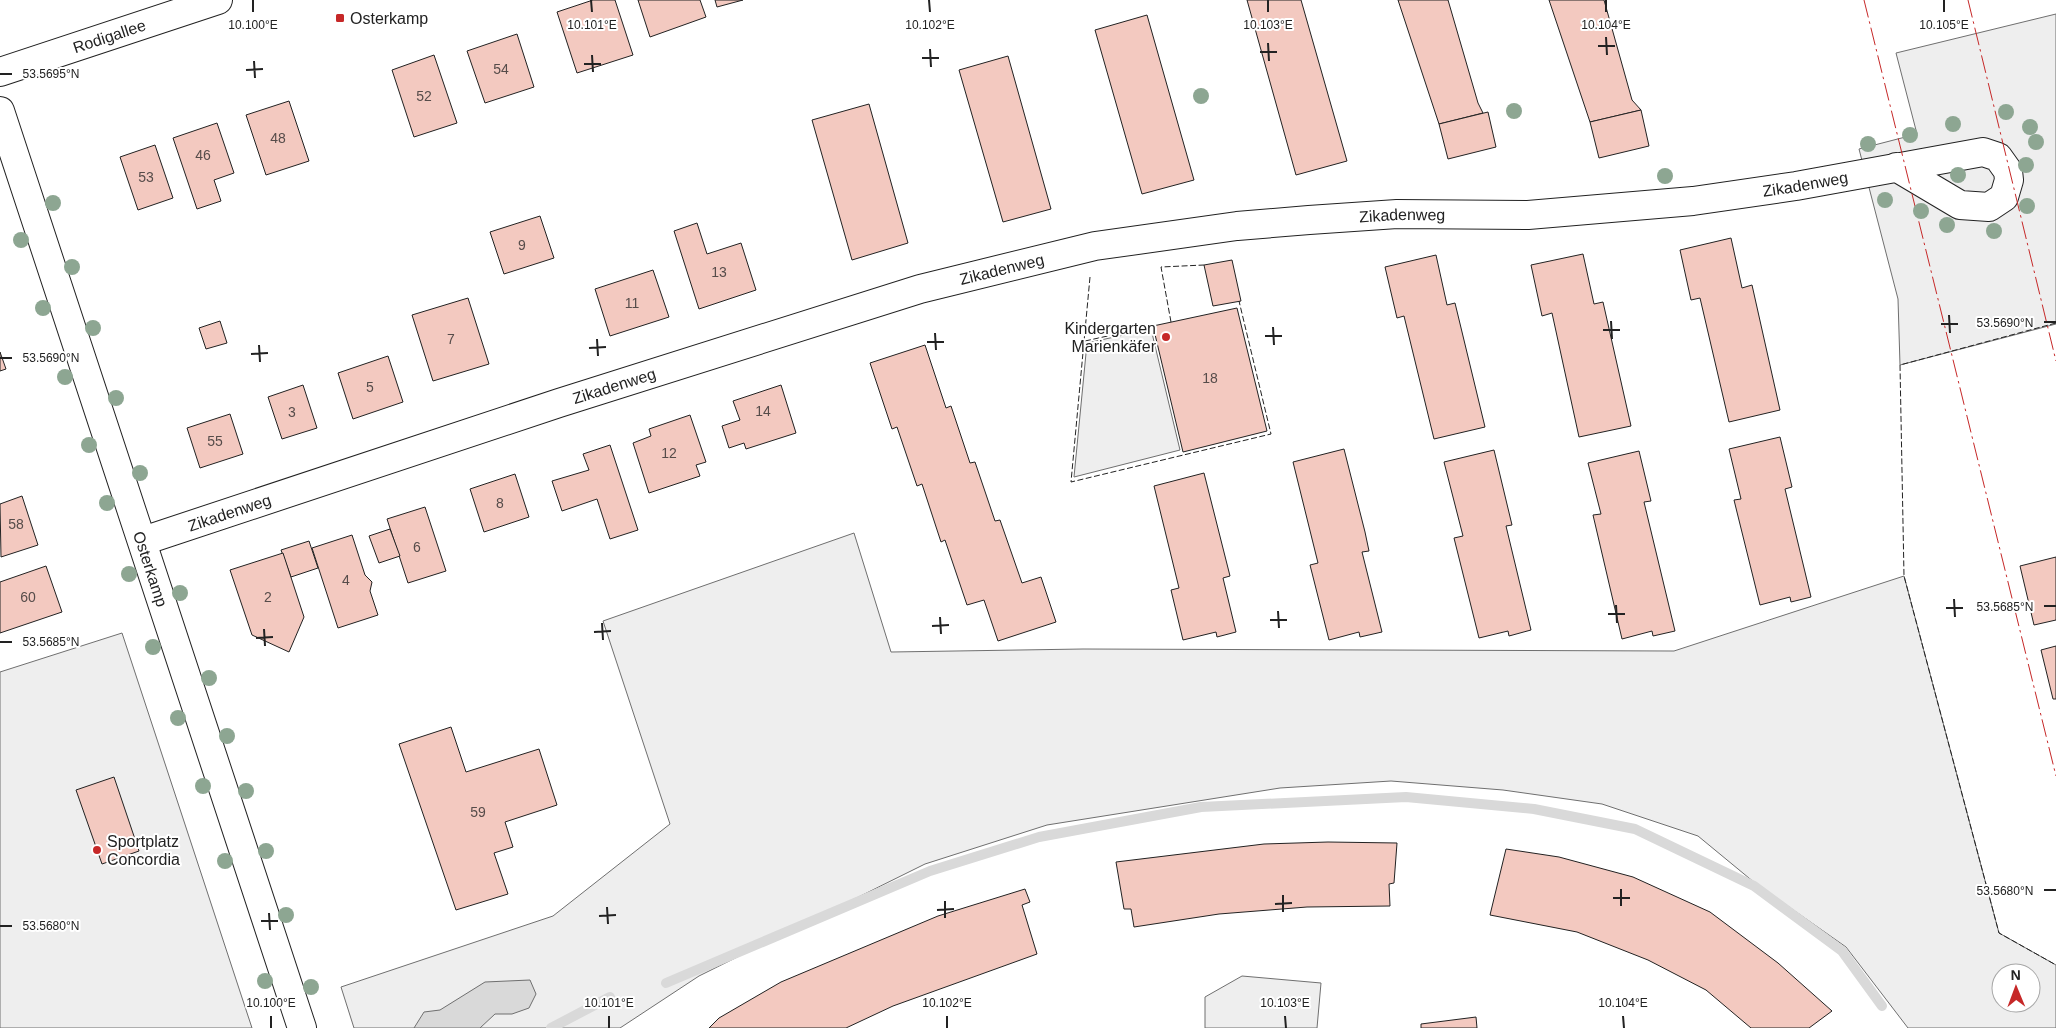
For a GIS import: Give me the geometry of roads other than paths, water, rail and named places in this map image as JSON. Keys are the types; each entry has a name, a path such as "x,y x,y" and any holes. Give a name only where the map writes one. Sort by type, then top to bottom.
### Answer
{"street":[{"name":"Rodigallee","path":"0,72 218,0"},
{"name":"Osterkamp","path":"0,111 302,1028"},
{"name":"Zikadenweg","path":"143,541 559,403 920,289 1068,251 1237,226 1309,220 1397,214 1528,215 1693,201 1796,186 1896,167"}],"waterway":[{"path":"666,983 930,871 1039,837 1201,807 1406,797 1534,809 1635,829 1754,886 1842,951 1882,1006"},
{"path":"551,1028 610,997"}],"place":[{"name":"Osterkamp","path":"340,18"},
{"name":"Kindergarten Marienkäfer","path":"1166,337"},
{"name":"Sportplatz Concordia","path":"97,850"}]}
